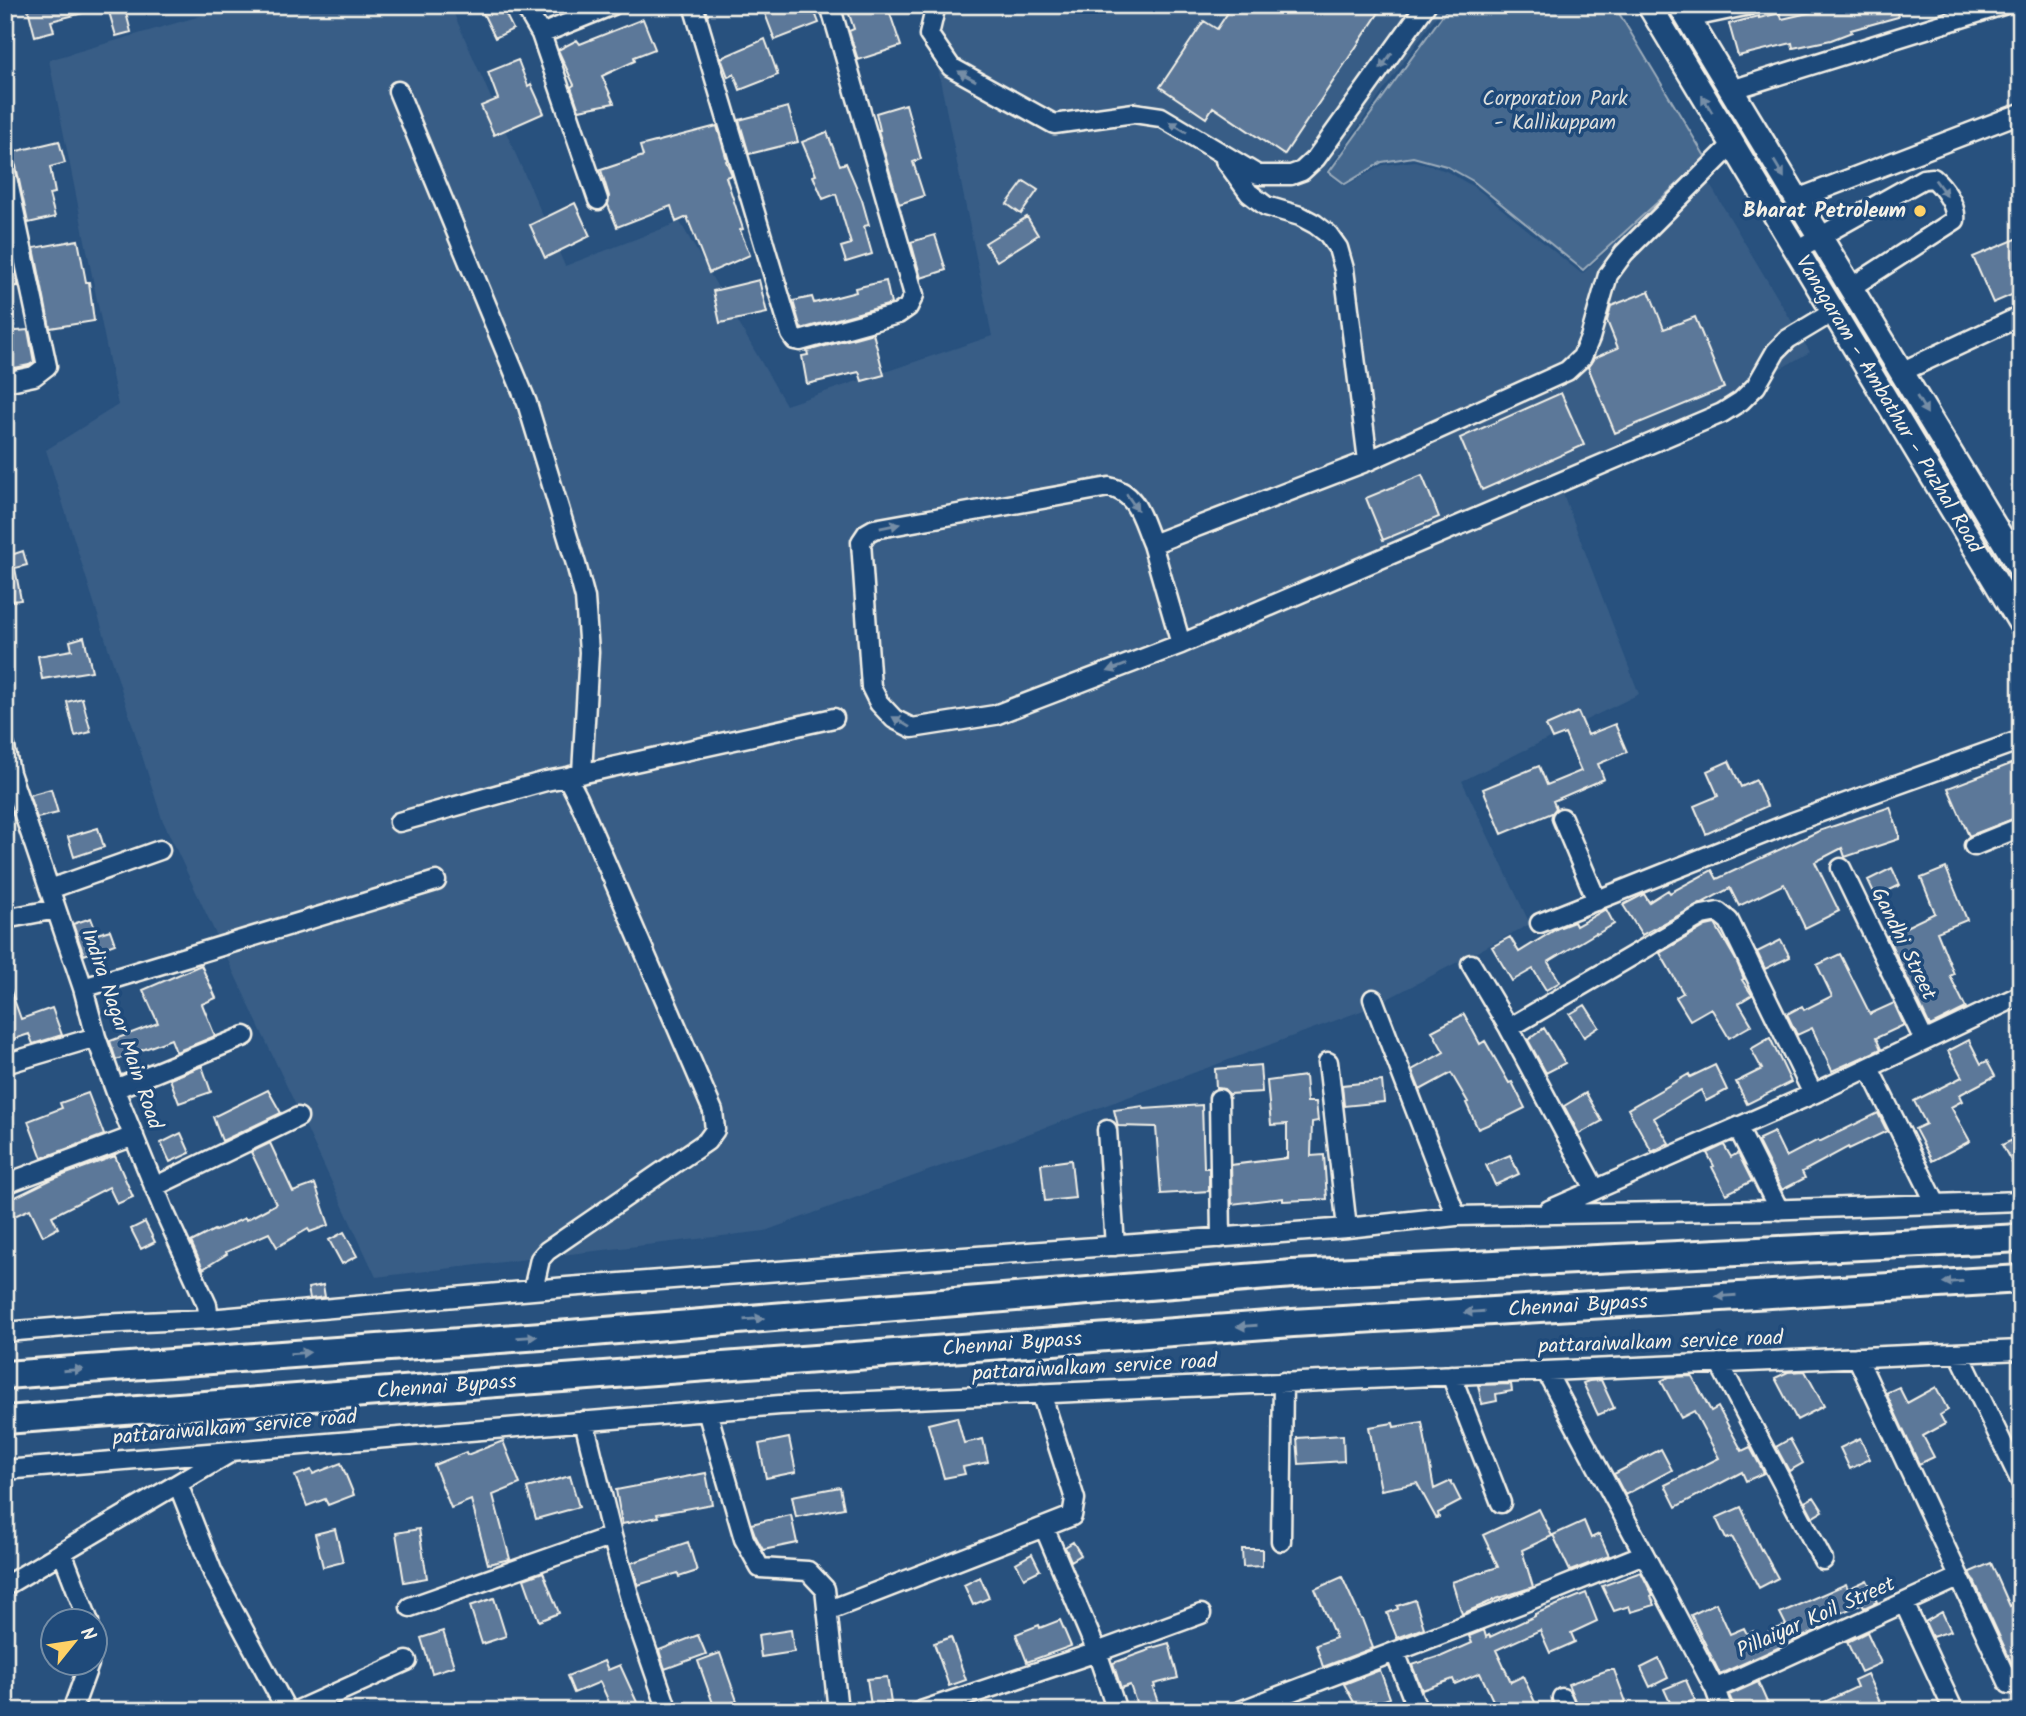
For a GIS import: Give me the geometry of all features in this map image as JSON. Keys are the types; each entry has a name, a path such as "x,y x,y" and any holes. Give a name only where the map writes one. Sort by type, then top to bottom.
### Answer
{"highway":[{"name":"Chennai Bypass","path":"5,1375 569,1334 1293,1275 2021,1238"},
{"name":"Chennai Bypass","path":"5,1420 1293,1323 2021,1279"}],"main road":[{"name":"Vanagaram - Ambathur - Puzhal Road","path":"1649,5 2021,624"},
{"name":"Vanagaram - Ambathur - Puzhal Road","path":"1684,12 2021,570"}],"street":[{"path":"524,5 541,34 598,200"},
{"path":"541,34 612,5"},
{"path":"692,5 791,334 795,340 800,341 898,314 908,307 914,295 830,5"},
{"path":"936,5 929,35 951,67 1054,124 1134,113 1161,117 1258,175 1291,175 1301,172 1316,158 1426,5"},
{"path":"1684,12 1750,5"},
{"path":"1731,90 2003,5"},
{"path":"397,91 527,403 585,598 589,652 575,775 578,798 713,1111 715,1130 707,1141 547,1251 540,1259 533,1290"},
{"path":"1797,199 2021,113"},
{"path":"1152,544 1368,461 1567,371 1582,357 1608,275 1624,253 1732,145"},
{"path":"1220,153 1249,193 1266,205 1315,223 1328,234 1338,248 1344,269 1368,461"},
{"path":"5,168 47,366 34,376 5,382"},
{"path":"1796,250 1927,177 1933,178 1955,209 1955,220 1850,288"},
{"path":"1181,644 1152,544 1135,503 1123,490 1109,487 874,529 867,533 861,542 871,687 879,704 894,719 912,728 995,715 1181,644 1722,413 1741,401 1756,386 1776,351 1788,340 1833,312"},
{"path":"1901,372 2021,316"},
{"path":"399,822 546,781 834,718"},
{"path":"1540,923 1793,822 2021,740"},
{"name":"Indira Nagar Main Road","path":"5,747 7,774 57,909 96,1037 154,1187 207,1305 209,1319"},
{"path":"1562,818 1597,901"},
{"path":"1975,846 2021,827"},
{"path":"50,889 160,850"},
{"name":"Gandhi Street","path":"1841,868 1924,1040"},
{"path":"83,988 436,881"},
{"path":"5,919 57,909"},
{"path":"1509,1028 1702,915 1718,912 1729,922 1814,1094"},
{"path":"1471,964 1509,1028 1595,1189"},
{"path":"1540,1214 1814,1094 2021,995"},
{"path":"1373,999 1456,1216"},
{"path":"115,1089 246,1035"},
{"path":"5,1064 96,1037"},
{"path":"1328,1062 1347,1228"},
{"path":"1869,1068 1936,1204"},
{"path":"1219,1099 1222,1238"},
{"path":"154,1187 298,1117"},
{"path":"1738,1128 1779,1210"},
{"path":"1107,1130 1115,1246"},
{"path":"5,1184 134,1136"},
{"path":"5,1332 209,1319 533,1290 1347,1228 1456,1216 1779,1210 2021,1201"},
{"name":"pattaraiwalkam service road","path":"5,1470 780,1405 2021,1350"},
{"path":"1959,1353 2021,1482"},
{"path":"1857,1357 2009,1684"},
{"path":"1719,1363 1823,1560"},
{"path":"1546,1371 1715,1689 1724,1711"},
{"path":"1451,1375 1501,1503"},
{"path":"1280,1541 1283,1382"},
{"path":"827,1611 1072,1516 1075,1499 1041,1393"},
{"path":"707,1411 744,1539 760,1568 808,1571 825,1589 838,1711"},
{"path":"584,1421 635,1616 668,1711"},
{"path":"5,1586 234,1451"},
{"path":"177,1484 213,1573 287,1711"},
{"path":"1044,1527 1097,1652 1117,1711"},
{"path":"410,1607 612,1536"},
{"path":"62,1552 84,1608"},
{"path":"1240,1711 1644,1554"},
{"name":"Pillaiyar Koil Street","path":"1715,1689 1958,1578"},
{"path":"1904,1603 1947,1709"},
{"path":"921,1711 1201,1614"},
{"path":"1395,1652 1418,1711"},
{"path":"296,1711 407,1661"},
{"path":"72,1711 84,1678"}],"shaded area":[{"path":"238,5 450,5 565,266 680,222 786,405 992,336 925,5 1444,5 1326,172 1345,186 1383,165 1415,161 1446,171 1476,188 1582,274 1650,210 1700,168 1810,352 1562,491 1639,694 1462,781 1530,924 1372,1007 765,1231 376,1277 162,819 46,450 118,405 49,60"}],"green space":[{"name":"Corporation Park - Kallikuppam","path":"1450,5 1614,5 1706,158 1583,270 1473,181 1446,166 1413,157 1382,162 1345,184 1329,172"}],"building":[{"path":"27,5 90,5 91,11 51,21 54,31 35,36"},
{"path":"107,5 124,5 131,32 116,36"},
{"path":"479,5 501,5 513,29 495,38"},
{"path":"767,5 812,5 819,23 775,40 764,11 769,9"},
{"path":"846,5 887,5 901,46 858,60 849,31 854,29"},
{"path":"1233,5 1384,5 1284,155 1213,107 1206,118 1160,87 1204,21 1217,29"},
{"path":"1820,5 1895,5 1898,17 1851,30 1852,32 1831,40 1793,48 1792,43 1738,56 1729,24 1780,13 1782,19 1821,10"},
{"path":"643,19 655,49 634,57 635,61 602,76 614,103 579,110 571,87 574,85 558,50 577,40 580,44"},
{"path":"765,39 778,75 740,90 734,74 728,77 721,58"},
{"path":"518,60 528,86 531,84 544,113 494,135 481,106 498,99 488,72"},
{"path":"906,104 921,159 913,162 924,196 899,204 878,130 876,113"},
{"path":"788,107 798,142 749,154 739,120"},
{"path":"717,126 732,175 726,177 743,229 740,230 750,255 709,273 687,217 676,222 671,206 617,227 608,205 609,196 601,170 643,156 640,146"},
{"path":"827,132 840,165 846,163 862,200 869,225 864,226 872,254 846,262 841,247 851,244 836,194 823,199 802,142"},
{"path":"59,141 65,163 50,167 55,193 49,194 55,217 28,223 16,166 9,153"},
{"path":"1024,181 1038,190 1021,214 1007,204"},
{"path":"575,203 590,236 545,258 530,225"},
{"path":"1027,217 1038,235 997,261 985,243"},
{"path":"935,235 946,270 921,278 911,242"},
{"path":"2021,237 2021,291 1993,303 1973,257"},
{"path":"78,240 86,282 89,282 94,321 50,328 34,248"},
{"path":"14,264 18,286 5,287 5,265"},
{"path":"759,280 767,313 720,323 713,291"},
{"path":"886,281 891,304 801,329 793,301 812,297 814,303 856,292 855,288"},
{"path":"1649,291 1664,329 1695,317 1724,388 1615,433 1588,367 1594,358 1618,348 1607,321 1611,306"},
{"path":"28,330 34,362 5,370 5,332"},
{"path":"873,333 884,375 862,381 859,372 807,384 802,356 808,355 807,351"},
{"path":"1561,393 1584,445 1482,490 1460,438"},
{"path":"1422,475 1439,517 1383,540 1366,498"},
{"path":"23,551 27,565 15,568 21,600 5,602 5,557"},
{"path":"84,637 92,671 42,679 38,656 72,650 70,641"},
{"path":"82,698 91,732 75,736 67,702"},
{"path":"1578,712 1588,735 1615,724 1627,752 1598,764 1604,779 1553,801 1556,808 1552,813 1502,834 1483,789 1539,766 1547,785 1581,771 1565,734 1552,739 1546,726"},
{"path":"2021,760 2021,816 1969,836 1948,788"},
{"path":"1729,761 1741,787 1756,780 1767,806 1706,834 1694,806 1718,796 1707,771"},
{"path":"51,789 58,813 37,818 29,795"},
{"path":"1890,807 1899,839 1845,857 1842,848 1815,862 1839,911 1805,928 1784,884 1739,906 1730,888 1642,935 1623,905 1644,894 1649,902 1712,870 1717,879 1819,831"},
{"path":"98,828 104,847 74,857 68,837"},
{"path":"1892,868 1900,885 1876,897 1868,880"},
{"path":"1946,868 1967,920 1937,932 1954,974 1950,976 1966,1008 1930,1026 1887,936 1935,913 1921,878"},
{"path":"1606,909 1614,924 1548,962 1560,982 1546,990 1533,969 1512,981 1492,947 1510,937 1519,952 1558,928 1574,922 1576,926"},
{"path":"91,918 97,934 110,930 115,944 84,955 73,924"},
{"path":"1715,924 1752,995 1739,1003 1752,1025 1729,1038 1711,1008 1690,1020 1676,997 1683,993 1660,953 1706,926"},
{"path":"1781,940 1790,957 1765,969 1757,952"},
{"path":"1840,954 1870,1014 1894,1003 1904,1025 1876,1038 1881,1049 1832,1071 1812,1028 1797,1035 1787,1014 1802,1006 1804,1010 1832,996 1817,965"},
{"path":"201,965 216,998 202,1004 215,1036 176,1052 171,1039 116,1060 110,1041 158,1023 143,990"},
{"path":"5,980 21,1019 52,1008 62,1035 33,1044 29,1034 5,1042"},
{"path":"1585,1005 1599,1027 1584,1037 1570,1014"},
{"path":"1464,1014 1480,1044 1485,1041 1509,1083 1512,1082 1525,1108 1478,1129 1466,1103 1468,1102 1451,1073 1420,1090 1412,1070 1444,1052 1432,1031"},
{"path":"1544,1028 1565,1063 1546,1073 1528,1040"},
{"path":"1770,1038 1791,1082 1747,1104 1736,1082 1762,1069 1751,1049"},
{"path":"1969,1040 1981,1064 1987,1061 1995,1076 1959,1095 1962,1101 1951,1107 1970,1141 1932,1161 1915,1129 1926,1124 1914,1101 1962,1077 1948,1051"},
{"path":"1260,1065 1262,1092 1229,1094 1224,1089 1216,1088 1215,1069"},
{"path":"1715,1065 1727,1090 1706,1101 1701,1090 1654,1118 1669,1143 1652,1152 1628,1109 1689,1074 1690,1077"},
{"path":"202,1066 211,1092 179,1103 170,1079"},
{"path":"1305,1076 1307,1102 1316,1102 1318,1121 1312,1122 1311,1156 1324,1155 1327,1199 1283,1201 1283,1198 1232,1204 1231,1165 1287,1158 1287,1124 1271,1125 1267,1081"},
{"path":"1382,1081 1384,1102 1344,1106 1342,1085"},
{"path":"268,1090 281,1113 222,1141 213,1117"},
{"path":"88,1093 104,1135 42,1158 28,1121 62,1108 60,1103"},
{"path":"1586,1093 1602,1121 1579,1134 1564,1106"},
{"path":"1202,1105 1204,1168 1209,1168 1209,1191 1161,1194 1156,1127 1118,1126 1114,1110 1143,1106 1144,1109"},
{"path":"1878,1113 1887,1131 1849,1149 1848,1147 1802,1172 1805,1178 1782,1190 1758,1142 1774,1132 1786,1157"},
{"path":"181,1133 190,1153 170,1162 161,1143"},
{"path":"2021,1136 2021,1179 2002,1145"},
{"path":"270,1143 293,1192 315,1184 329,1225 310,1232 308,1229 277,1247 269,1233 226,1252 227,1254 203,1269 191,1242 214,1230 245,1218 246,1220 276,1204 251,1152"},
{"path":"1724,1145 1731,1157 1738,1153 1752,1181 1726,1194 1707,1153"},
{"path":"1510,1155 1519,1174 1495,1185 1486,1165"},
{"path":"115,1156 133,1197 117,1204 109,1187 52,1216 58,1228 43,1236 30,1209 10,1218 5,1202 50,1180"},
{"path":"1071,1160 1075,1198 1045,1201 1041,1164"},
{"path":"145,1222 155,1242 141,1249 131,1229"},
{"path":"344,1232 357,1256 342,1264 329,1240"},
{"path":"323,1285 325,1297 310,1299 308,1288"},
{"path":"1805,1371 1824,1406 1797,1420 1775,1378 1788,1372"},
{"path":"1692,1376 1711,1411 1718,1407 1742,1451 1750,1447 1764,1473 1746,1481 1742,1472 1676,1507 1665,1485 1719,1458 1694,1411 1681,1418 1661,1381 1669,1377"},
{"path":"1601,1380 1614,1408 1598,1415 1583,1383"},
{"path":"1511,1384 1512,1391 1496,1394 1497,1401 1482,1404 1478,1385"},
{"path":"1899,1387 1907,1403 1936,1387 1948,1410 1940,1415 1945,1424 1923,1436 1934,1457 1919,1464 1886,1393"},
{"path":"957,1417 964,1443 983,1439 988,1462 963,1467 965,1474 944,1478 928,1424"},
{"path":"1422,1422 1434,1489 1451,1481 1461,1501 1438,1513 1439,1517 1436,1518 1417,1483 1381,1490 1369,1427 1393,1423 1394,1427"},
{"path":"1343,1435 1344,1461 1299,1464 1297,1438"},
{"path":"789,1438 796,1472 766,1478 759,1444"},
{"path":"1860,1438 1870,1459 1850,1469 1840,1448"},
{"path":"1790,1439 1803,1463 1789,1471 1776,1447"},
{"path":"503,1441 520,1484 493,1495 510,1559 488,1564 471,1500 451,1508 434,1465"},
{"path":"1661,1449 1672,1470 1625,1495 1614,1474"},
{"path":"341,1463 354,1495 328,1505 325,1499 307,1506 295,1476 311,1470 313,1474"},
{"path":"706,1473 712,1504 657,1514 658,1517 622,1524 616,1490"},
{"path":"570,1476 579,1507 536,1519 527,1488"},
{"path":"840,1487 844,1508 796,1517 792,1496"},
{"path":"1814,1497 1823,1511 1813,1517 1805,1502"},
{"path":"1741,1507 1761,1550 1778,1578 1759,1588 1732,1537 1726,1539 1716,1518"},
{"path":"1539,1509 1552,1536 1522,1550 1533,1587 1462,1614 1452,1582 1498,1567 1483,1535"},
{"path":"791,1515 797,1543 763,1550 751,1524"},
{"path":"1584,1521 1591,1538 1599,1534 1609,1556 1570,1571 1553,1535"},
{"path":"335,1529 343,1562 323,1567 315,1534"},
{"path":"419,1529 427,1578 404,1582 396,1533"},
{"path":"688,1542 697,1571 679,1577 678,1573 638,1585 631,1563"},
{"path":"1073,1542 1081,1555 1071,1561 1065,1547"},
{"path":"1242,1549 1262,1549 1262,1566 1243,1567"},
{"path":"1032,1554 1040,1570 1024,1578 1016,1563"},
{"path":"1991,1563 2010,1606 2021,1600 2021,1695 2018,1690 2019,1679 1970,1572"},
{"path":"543,1572 559,1613 539,1621 524,1579"},
{"path":"1641,1572 1655,1605 1631,1612 1629,1606 1614,1611 1602,1586"},
{"path":"980,1577 989,1598 973,1605 964,1585"},
{"path":"1342,1577 1373,1648 1323,1667 1316,1645 1336,1638 1315,1589"},
{"path":"1867,1580 1877,1602 1864,1608 1862,1604 1828,1618 1831,1624 1720,1674 1691,1615 1716,1603 1730,1634 1744,1628 1747,1634 1754,1631 1757,1637 1786,1625 1780,1613 1846,1584 1848,1589"},
{"path":"1586,1593 1597,1621 1571,1633 1575,1642 1550,1653 1540,1630 1496,1650 1511,1682 1523,1676 1539,1711 1498,1711 1480,1673 1455,1684 1453,1679 1422,1690 1412,1665 1440,1657 1472,1643 1469,1636 1484,1630 1486,1637 1490,1637 1535,1614"},
{"path":"494,1598 506,1636 482,1644 470,1606"},
{"path":"1415,1600 1424,1628 1397,1638 1387,1613 1398,1609 1397,1606"},
{"path":"1942,1612 1951,1631 1932,1637 1925,1622"},
{"path":"1060,1620 1071,1646 1027,1662 1016,1634"},
{"path":"791,1630 794,1652 761,1657 758,1635"},
{"path":"443,1631 454,1666 432,1673 421,1638"},
{"path":"1867,1632 1881,1663 1861,1672 1847,1642"},
{"path":"698,1635 706,1654 665,1669 659,1650"},
{"path":"951,1637 966,1680 949,1686 934,1643"},
{"path":"1169,1643 1178,1678 1154,1684 1161,1711 1139,1711 1130,1685 1121,1688 1113,1663"},
{"path":"720,1653 737,1701 715,1709 698,1661"},
{"path":"1659,1659 1668,1678 1650,1687 1641,1668"},
{"path":"604,1661 608,1670 620,1665 641,1711 613,1711 600,1682 574,1693 567,1676"},
{"path":"1380,1670 1390,1698 1371,1705 1370,1701 1357,1708 1344,1684"},
{"path":"1614,1670 1626,1702 1604,1711 1579,1711 1568,1684"},
{"path":"1867,1674 1884,1711 1805,1711 1857,1687 1854,1680"},
{"path":"887,1677 891,1703 871,1706 867,1679"},
{"path":"1686,1680 1695,1700 1673,1709 1664,1689"},
{"path":"1758,1682 1771,1711 1736,1711 1729,1695"}],"place":[{"name":"Bharat Petroleum","path":"1920,211"}]}
